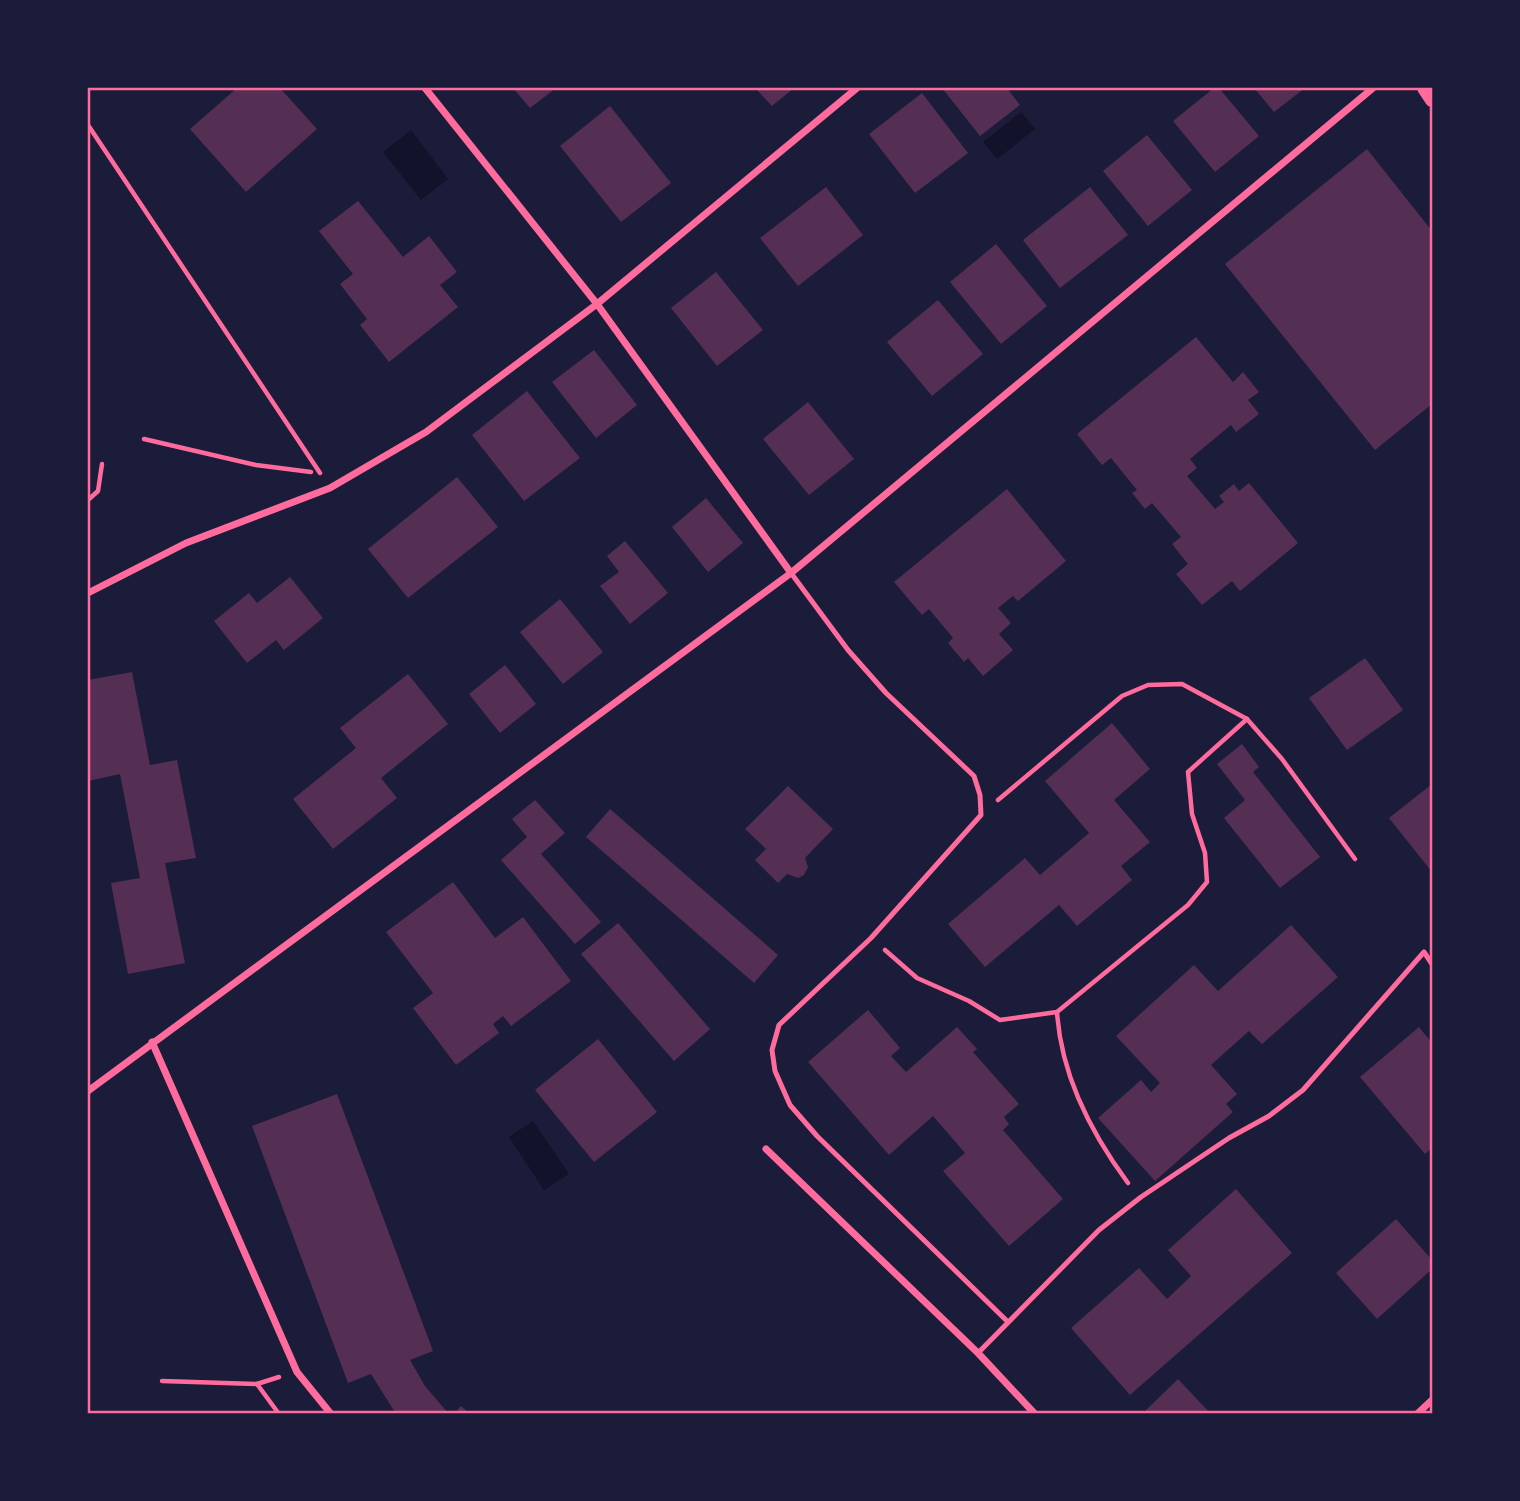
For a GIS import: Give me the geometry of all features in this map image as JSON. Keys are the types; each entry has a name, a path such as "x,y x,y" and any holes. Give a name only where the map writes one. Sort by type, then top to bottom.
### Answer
{"main road":[{"path":"1424,88 1433,100"}],"street":[{"path":"425,88 597,304 791,573"},
{"path":"88,593 186,543 330,488 426,432 597,304 857,88"},
{"path":"88,1091 791,573 1373,88"},
{"path":"152,1042 297,1371 331,1413"},
{"path":"766,1149 978,1353 1035,1413"},
{"path":"1417,1413 1433,1400"}],"lane":[{"path":"791,573 848,650 886,693 974,776 980,795 981,815 871,938 779,1025 772,1050 775,1071 790,1105 817,1136 1007,1321"},
{"path":"978,1353 1099,1230 1141,1196 1228,1138 1269,1116 1303,1090 1424,953 1433,964"}],"path":[{"path":"88,125 330,488"},
{"path":"144,439 256,465 304,473 318,470"},
{"path":"88,499 97,491 102,464"},
{"path":"981,815 1122,696 1148,685 1182,684 1247,719 1282,759 1355,859"},
{"path":"871,938 917,978 1000,1020 1039,1012 1057,1012 1188,905 1206,882 1205,853 1192,814 1188,772 1247,719"},
{"path":"1057,1012 1059,1046 1080,1100 1099,1141 1127,1182"},
{"path":"162,1381 257,1384 297,1371"},
{"path":"257,1384 279,1413"}],"shaded area":[{"path":"1021,112 1035,129 997,159 983,142"},
{"path":"411,130 448,179 421,200 383,152"},
{"path":"533,1121 569,1174 544,1190 509,1137"}],"building":[{"path":"237,88 280,88 317,129 246,192 190,129"},
{"path":"513,88 556,88 530,108"},
{"path":"755,88 794,88 772,106"},
{"path":"942,88 1007,88 1020,105 980,136"},
{"path":"1214,88 1219,88 1259,136 1215,172 1173,121"},
{"path":"1254,88 1305,88 1274,112"},
{"path":"922,93 968,153 915,193 869,134"},
{"path":"610,106 671,183 621,222 560,146"},
{"path":"1147,135 1192,190 1148,226 1103,171"},
{"path":"1367,149 1432,231 1432,404 1375,450 1225,264"},
{"path":"826,187 863,235 798,286 760,238"},
{"path":"1090,187 1128,235 1060,288 1023,240"},
{"path":"358,201 403,257 429,236 457,272 440,285 458,307 389,362 360,325 367,319 340,284 353,274 319,231"},
{"path":"996,244 1047,306 1001,344 950,282"},
{"path":"716,272 763,330 717,366 671,308"},
{"path":"938,300 983,354 932,396 887,342"},
{"path":"1196,337 1233,382 1243,372 1259,392 1248,400 1259,414 1236,432 1231,425 1190,459 1197,468 1187,476 1215,509 1224,502 1219,496 1234,484 1239,491 1249,483 1298,543 1240,591 1232,581 1202,605 1176,574 1188,564 1172,544 1181,537 1152,503 1145,509 1132,493 1137,490 1111,458 1102,465 1077,434"},
{"path":"594,350 637,405 596,438 552,382"},
{"path":"527,391 580,458 524,501 472,435"},
{"path":"808,402 854,459 809,495 763,439"},
{"path":"457,477 498,527 408,598 368,549"},
{"path":"1007,489 1066,561 1018,601 1013,596 998,608 1011,623 999,634 1013,650 983,676 968,658 964,662 948,643 953,638 929,609 922,615 894,582"},
{"path":"706,498 743,543 708,572 672,527"},
{"path":"625,541 668,593 630,624 600,586 619,572 607,556"},
{"path":"290,577 323,618 284,650 276,640 247,663 214,621 249,593 257,603"},
{"path":"560,599 603,652 563,684 520,632"},
{"path":"1365,658 1403,710 1347,750 1309,698"},
{"path":"505,665 536,704 500,733 469,694"},
{"path":"132,672 150,765 177,760 196,858 165,863 185,963 128,974 111,883 140,878 120,774 88,781 88,680"},
{"path":"408,674 448,724 381,778 397,798 333,849 293,799 356,748 340,728"},
{"path":"1112,723 1150,769 1114,800 1150,842 1121,866 1132,880 1077,926 1059,905 985,967 948,924 1025,858 1040,875 1089,833 1045,781"},
{"path":"1242,744 1259,767 1253,772 1320,857 1280,888 1224,818 1245,800 1217,764"},
{"path":"1432,784 1432,872 1389,818"},
{"path":"788,786 833,829 805,858 808,867 804,875 798,878 787,874 778,883 755,860 766,849 745,829"},
{"path":"535,800 565,833 541,854 601,922 575,944 501,860 527,837 512,819"},
{"path":"610,809 778,955 754,983 586,837"},
{"path":"453,882 495,938 523,917 571,981 511,1026 503,1016 493,1024 499,1033 456,1065 413,1008 433,993 386,932"},
{"path":"618,923 710,1029 674,1061 581,954"},
{"path":"1291,925 1338,977 1262,1044 1249,1031 1211,1065 1237,1094 1226,1104 1233,1112 1155,1181 1098,1118 1141,1080 1151,1092 1160,1083 1116,1036 1194,965 1218,991"},
{"path":"868,1010 900,1048 891,1056 906,1072 957,1027 977,1049 973,1052 1019,1104 1004,1117 1009,1124 1003,1130 1063,1199 1009,1246 943,1171 965,1153 933,1116 889,1155 808,1062"},
{"path":"1419,1027 1432,1043 1432,1148 1425,1154 1360,1077"},
{"path":"598,1039 657,1112 594,1162 535,1090"},
{"path":"337,1094 433,1351 410,1360 425,1386 449,1414 396,1414 371,1374 348,1383 252,1126"},
{"path":"1236,1189 1292,1253 1130,1395 1071,1328 1139,1268 1167,1299 1191,1276 1168,1250"},
{"path":"1396,1219 1432,1260 1432,1269 1377,1319 1336,1273"},
{"path":"1178,1379 1211,1414 1142,1414"},
{"path":"461,1406 470,1414 454,1414"}]}
